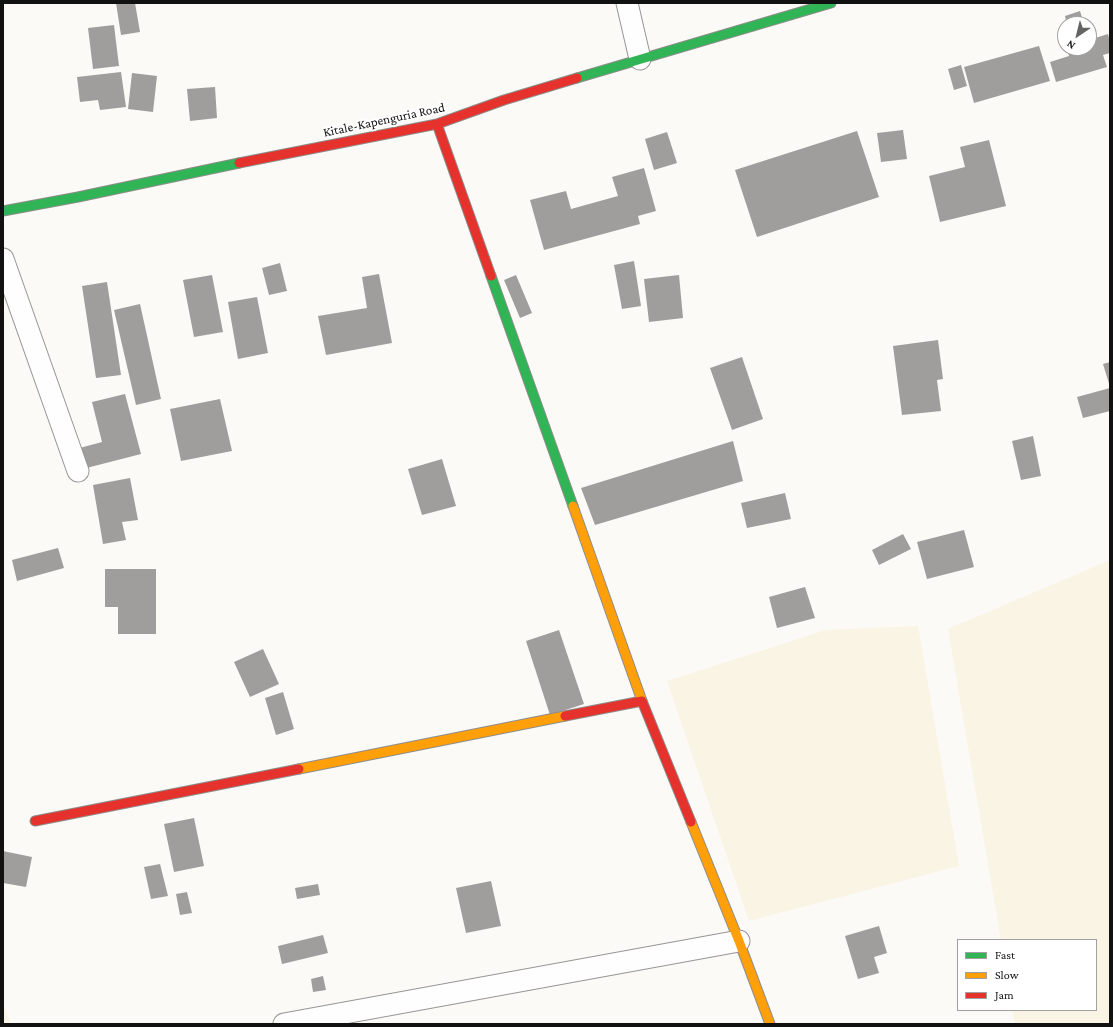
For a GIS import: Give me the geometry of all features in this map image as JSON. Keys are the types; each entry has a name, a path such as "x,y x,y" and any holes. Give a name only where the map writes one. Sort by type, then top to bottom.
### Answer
{"main road":[{"name":"Kitale-Kapenguria Road","path":"3,211 437,124 504,100 831,3"},
{"path":"437,124 642,701 739,941 770,1024"},
{"path":"35,821 642,701"}],"street":[{"path":"628,3 640,59"},
{"path":"3,259 78,471"},
{"path":"284,1024 739,941"}],"shaded area":[{"path":"1110,560 1110,1024 1015,1024 1012,1011 1097,1011 1097,939 1001,939 948,629"},
{"path":"918,626 959,866 749,921 667,681 826,630"},
{"path":"3,1004 11,1024 3,1024"}],"building":[{"path":"116,3 135,3 140,32 121,35"},
{"path":"1080,11 1082,16 1065,16"},
{"path":"114,25 119,66 93,69 88,28"},
{"path":"1108,34 1110,53 1103,55 1107,67 1056,82 1050,62 1069,56 1097,56 1097,37"},
{"path":"1039,46 1050,81 974,103 964,67"},
{"path":"961,65 967,86 954,90 948,69"},
{"path":"121,72 126,107 100,110 98,100 80,102 77,77"},
{"path":"132,73 157,76 153,112 128,109"},
{"path":"215,87 217,118 190,121 187,89"},
{"path":"903,130 907,159 881,162 877,133"},
{"path":"857,131 879,197 757,237 735,170"},
{"path":"667,132 677,163 654,170 645,139"},
{"path":"989,140 1006,206 940,222 929,176 965,167 960,147"},
{"path":"644,168 656,211 638,216 640,224 544,250 530,200 566,191 571,209 618,196 612,177"},
{"path":"634,261 641,306 622,309 614,265"},
{"path":"280,263 287,291 269,295 262,268"},
{"path":"379,274 392,343 326,355 318,316 367,308 362,277"},
{"path":"212,275 223,332 194,337 183,280"},
{"path":"516,275 532,313 520,318 504,280"},
{"path":"679,275 683,318 649,322 644,279"},
{"path":"107,282 121,375 96,378 82,286"},
{"path":"257,297 268,353 238,359 228,302"},
{"path":"140,304 161,399 136,405 114,310"},
{"path":"938,340 943,379 937,380 941,411 902,415 893,346"},
{"path":"742,357 763,419 732,430 710,368"},
{"path":"1110,362 1110,387 1103,364"},
{"path":"1110,388 1110,411 1083,418 1077,397"},
{"path":"125,394 141,454 67,473 61,453 102,442 92,402"},
{"path":"220,399 232,451 181,461 170,409"},
{"path":"1033,436 1041,476 1021,480 1012,441"},
{"path":"733,441 743,481 595,525 581,488"},
{"path":"442,459 456,506 422,515 408,469"},
{"path":"130,478 138,520 122,522 126,540 103,544 93,485"},
{"path":"785,493 791,519 747,528 741,503"},
{"path":"964,530 974,567 927,579 917,542"},
{"path":"903,534 911,549 879,565 872,550"},
{"path":"58,548 64,568 17,581 12,560"},
{"path":"105,569 156,569 156,634 118,634 118,607 105,607"},
{"path":"805,587 815,618 777,628 769,597"},
{"path":"559,630 584,704 550,715 526,641"},
{"path":"263,649 279,684 250,697 234,662"},
{"path":"283,692 294,729 276,735 265,698"},
{"path":"194,818 204,866 174,872 164,824"},
{"path":"3,851 32,857 26,887 3,883"},
{"path":"160,864 168,896 151,899 144,867"},
{"path":"491,881 501,926 466,933 456,888"},
{"path":"318,884 320,895 297,899 295,888"},
{"path":"187,892 192,913 180,915 176,894"},
{"path":"879,926 887,953 874,957 879,973 858,979 845,936"},
{"path":"323,935 328,953 282,964 278,946"},
{"path":"323,976 326,990 313,992 311,979"}],"traffic: fast":[{"path":"577,78 831,3"},
{"path":"3,211 78,197 239,163"},
{"path":"491,276 573,506"}],"traffic: slow":[{"path":"573,506 642,701"},
{"path":"299,769 565,716"},
{"path":"691,822 739,941 770,1024"}],"traffic: jam":[{"path":"239,163 437,124 504,100 577,78"},
{"path":"437,124 491,276"},
{"path":"565,716 642,701 691,822"},
{"path":"35,821 299,769"}]}
